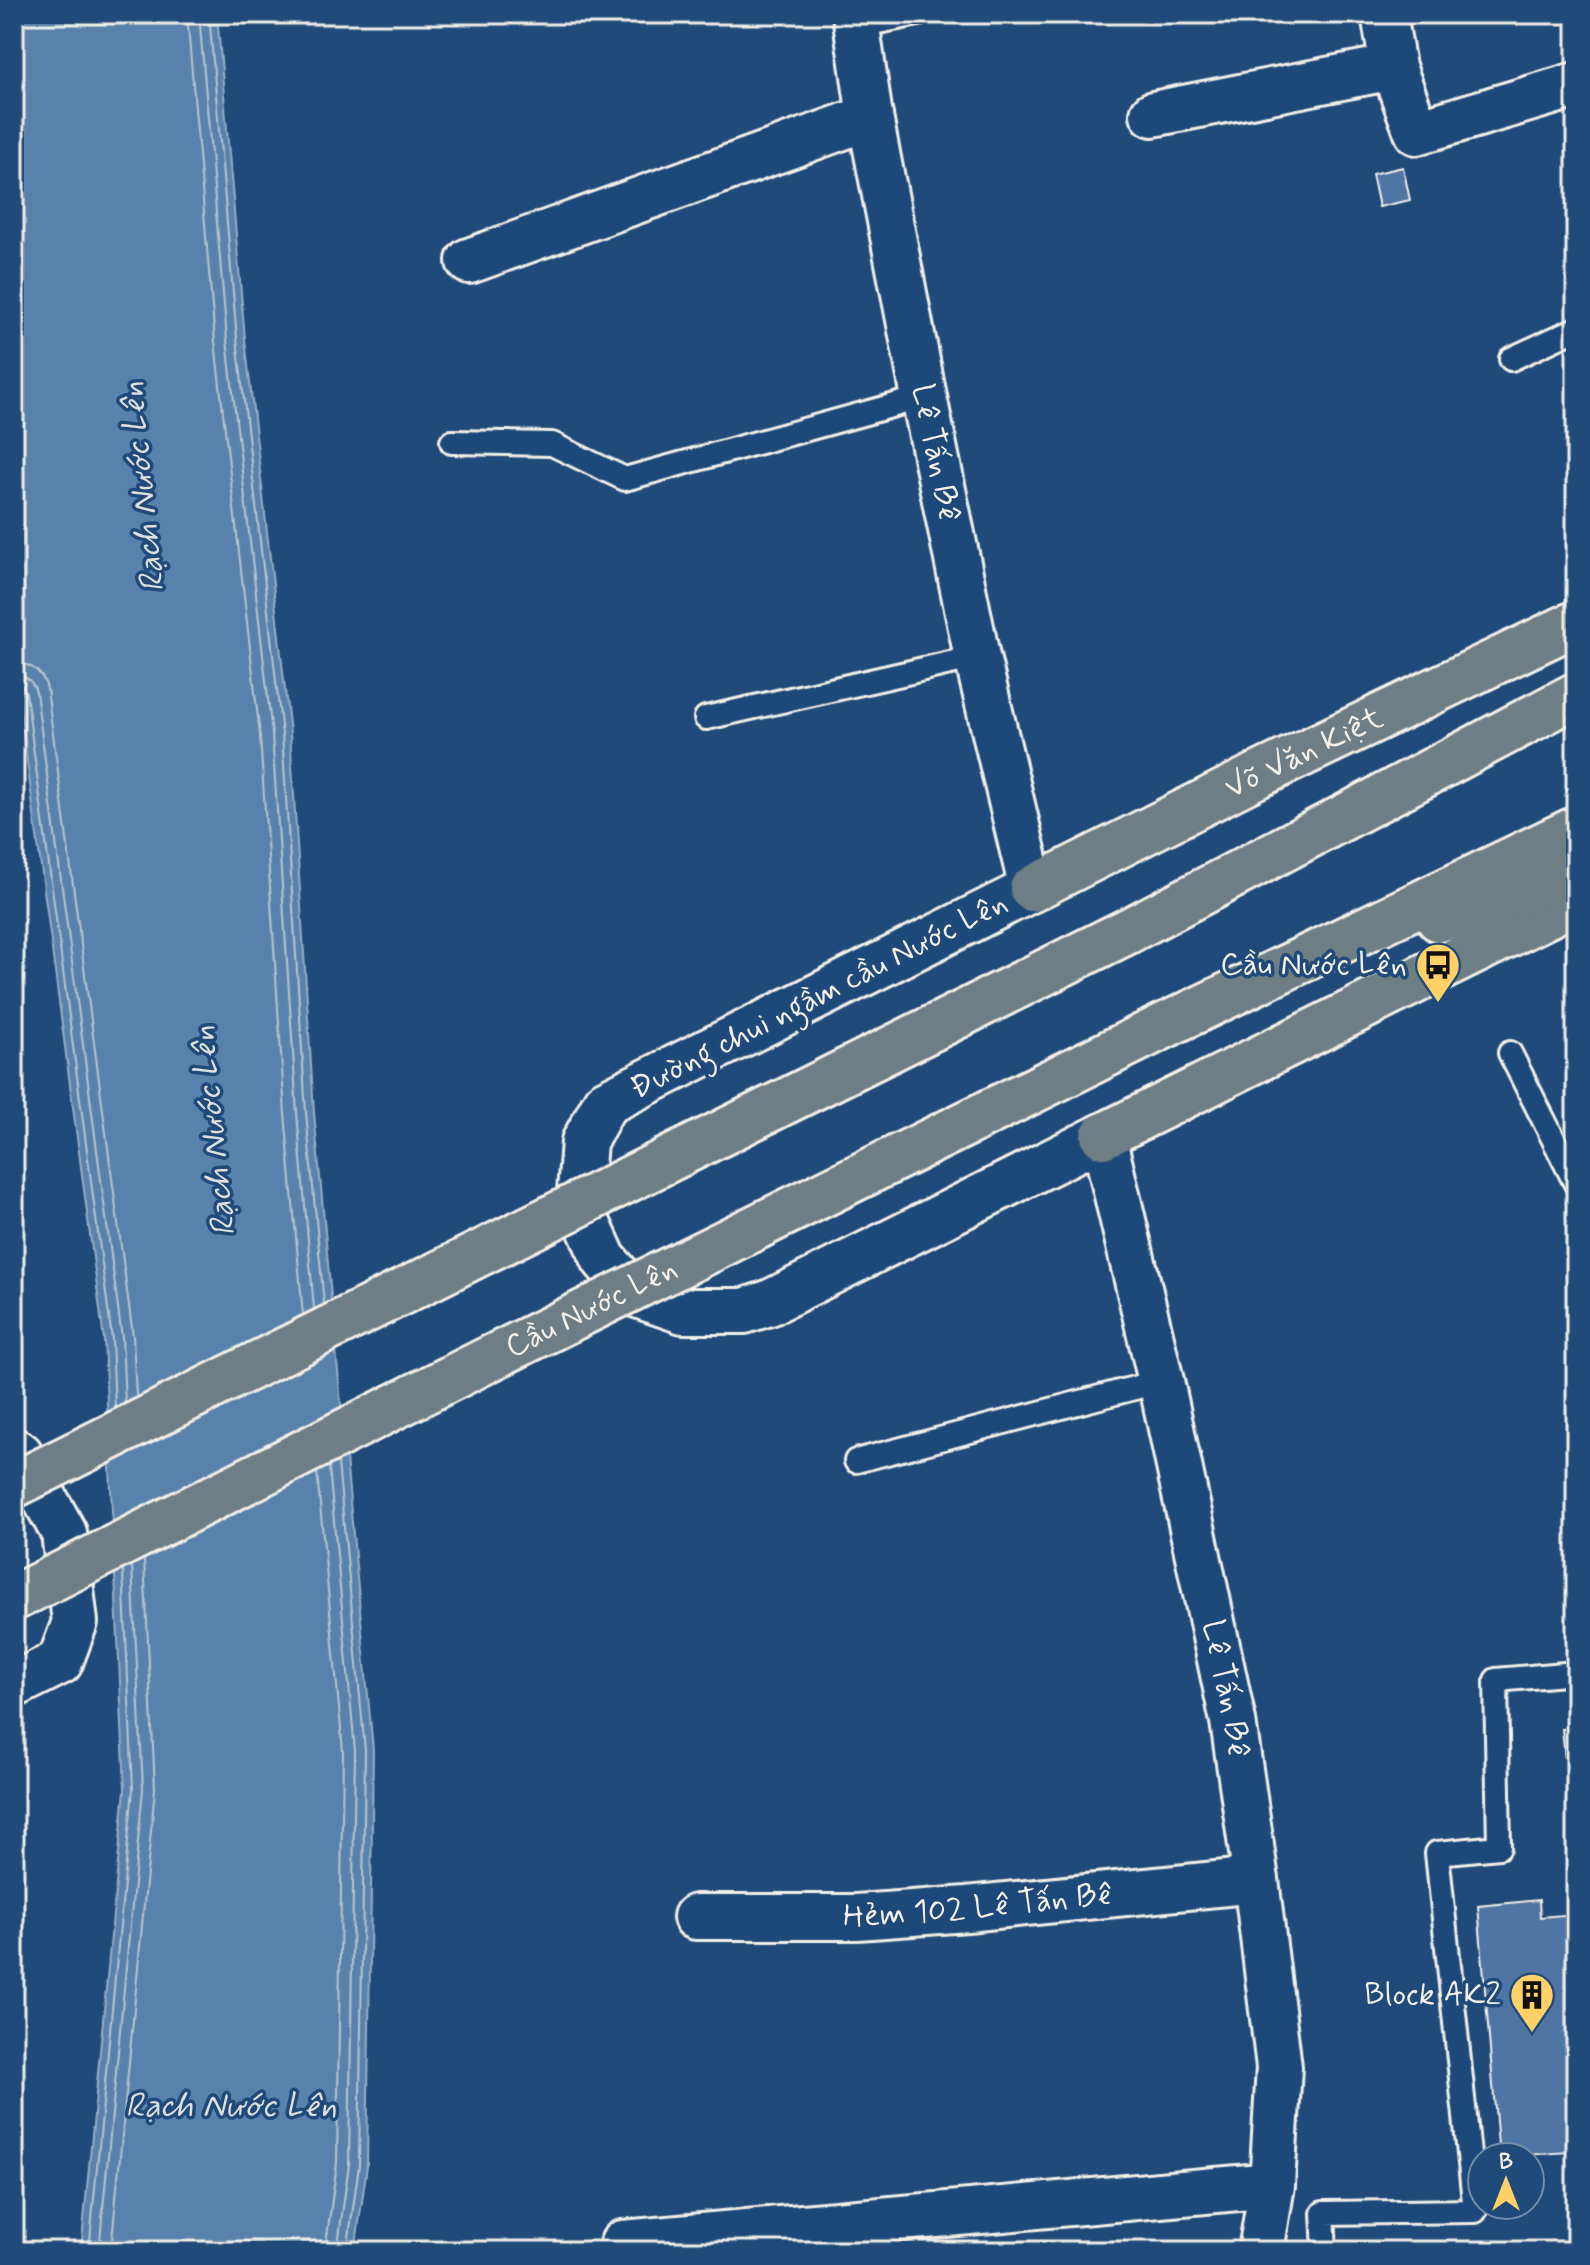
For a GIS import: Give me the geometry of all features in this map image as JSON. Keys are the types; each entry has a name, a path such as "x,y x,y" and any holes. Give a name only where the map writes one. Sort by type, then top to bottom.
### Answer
{"main road":[{"name":"Võ Văn Kiệt","path":"1032,889 1250,779 1576,623"},
{"path":"14,1485 1128,931 1576,695"},
{"path":"1284,968 1576,829"},
{"path":"1284,968 1576,876"},
{"path":"1103,1136 1576,901"},
{"name":"Cầu Nước Lên","path":"14,1598 487,1360 1284,968"}],"street":[{"path":"1384,14 1393,67 1417,132 1576,85"},
{"name":"Lê Tấn Bê","path":"856,20 870,117 924,397 977,657 1032,889"},
{"path":"1153,114 1393,67"},
{"path":"469,261 870,117"},
{"name":"Đường chui ngầm cầu Nước Lên","path":"579,1204 584,1142 605,1103 1032,889"},
{"name":"Lê Tấn Bê","path":"1103,1136 1161,1381 1233,1721 1256,1880 1279,2067 1272,2185 1261,2251"},
{"path":"579,1204 604,1259 634,1294 683,1311 744,1311 769,1303 1103,1136"},
{"path":"14,1451 20,1454 64,1533 75,1622 60,1662 14,1685"},
{"name":"Hẻm 102 Lê Tấn Bê","path":"696,1917 873,1916 1256,1880"},
{"path":"623,2243 1272,2185"}],"lane":[{"path":"856,20 918,14"},
{"path":"1511,359 1576,329"},
{"path":"452,442 552,444 625,479 924,397"},
{"path":"706,718 977,657"},
{"path":"1510,1053 1576,1184"},
{"path":"856,1461 1161,1381"},
{"path":"1325,2251 1323,2213 1475,2211 1437,1853 1499,1847 1496,1680 1576,1673"}],"water":[{"name":"Rạch Nước Lên","path":"14,14 217,14 245,339 290,733 314,1112 373,1750 367,2166 355,2251 81,2251 125,1789 104,1340 14,664"}],"building":[{"path":"1403,167 1410,200 1379,207 1372,174"},
{"path":"1576,1728 1576,1789 1568,1789 1562,1729"},
{"name":"Block AK2","path":"1539,1900 1540,1917 1576,1914 1576,2231 1569,2152 1546,2154 1546,2141 1498,2141 1478,1906"}],"place":[{"name":"Cầu Nước Lên","path":"1438,1004"},
{"name":"Block AK2","path":"1532,2034"}]}
